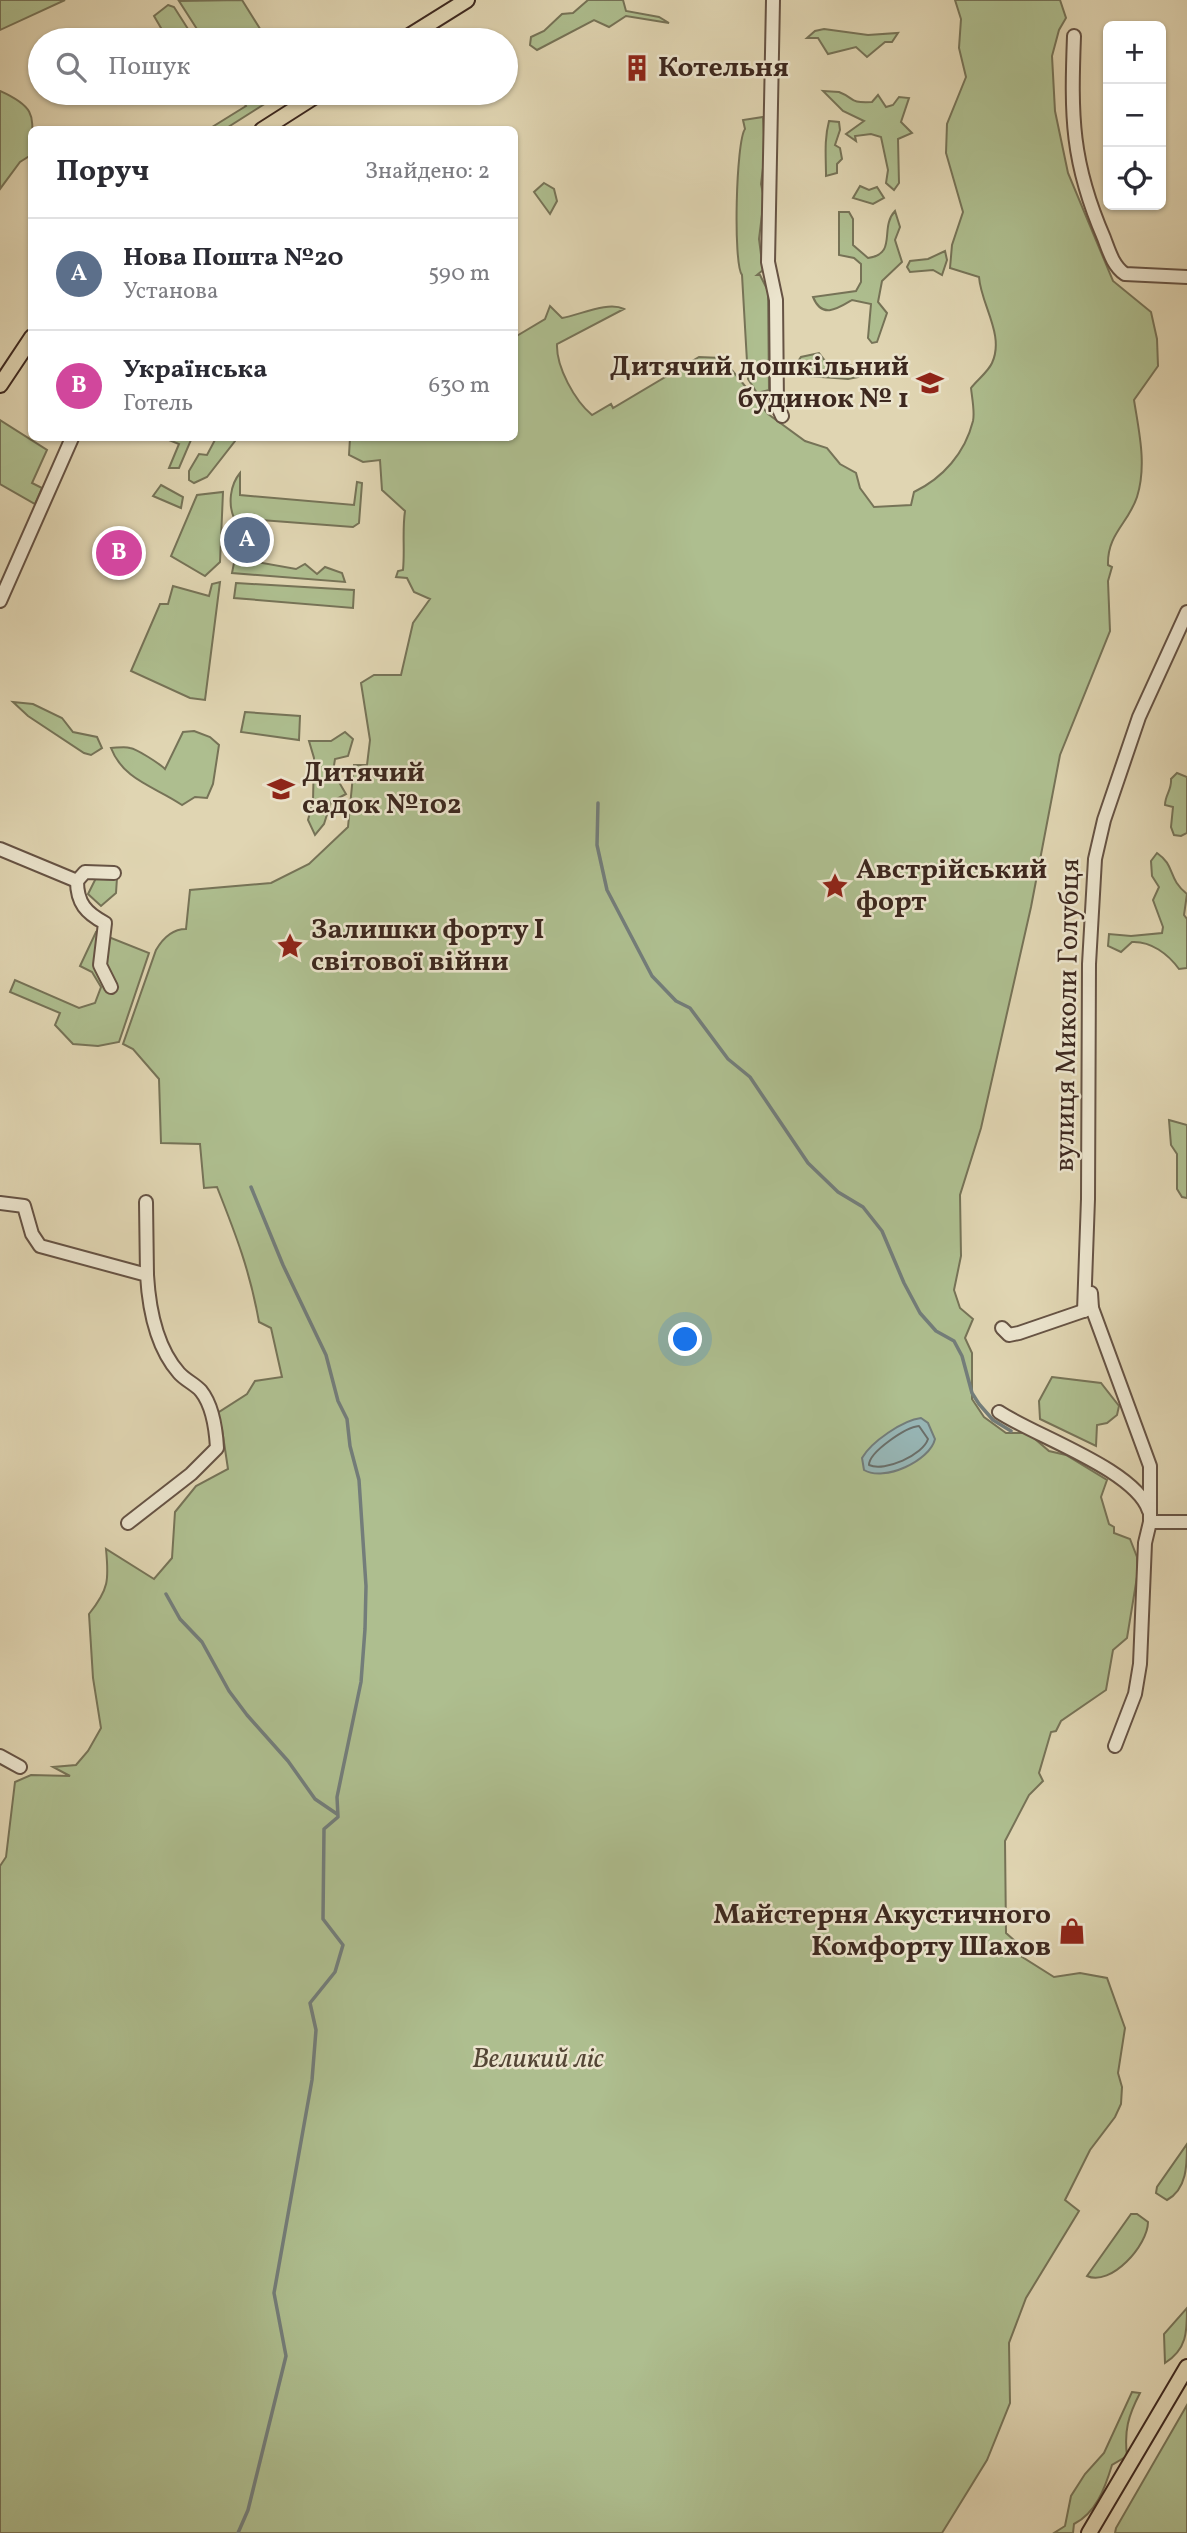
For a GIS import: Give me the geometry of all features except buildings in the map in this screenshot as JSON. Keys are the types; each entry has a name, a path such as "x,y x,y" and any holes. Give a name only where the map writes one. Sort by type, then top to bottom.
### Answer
{"main road":[{"path":"422,28 467,0"},
{"path":"267,126 301,105"},
{"path":"0,385 28,344"},
{"path":"1089,2533 1187,2367"}],"street":[{"path":"773,0 768,262 776,300 777,405 782,416"},
{"path":"1074,36 1071,99 1075,153 1091,208 1114,262 1125,274 1187,278"},
{"path":"0,601 4,585 71,441"},
{"name":"вулиця Миколи Голубця","path":"1115,1746 1135,1694 1140,1664 1145,1543 1150,1522 1148,1453 1088,1309 1088,964 1097,848 1139,717 1187,612"},
{"path":"0,849 77,881"},
{"path":"111,987 100,965 105,923 91,916 82,906 77,895 77,881 85,872 114,873"},
{"path":"128,1523 191,1474 217,1448 216,1426 201,1391 179,1373 163,1348 148,1301 146,1202"},
{"path":"0,1203 24,1206 32,1234 40,1246 147,1275"},
{"path":"1002,1328 1009,1335 1019,1333 1088,1309"},
{"path":"999,1412 1077,1452 1135,1491 1144,1499 1150,1522 1187,1522"},
{"path":"0,1756 20,1767"}],"green space":[{"path":"0,0 65,0 0,30"},
{"path":"242,0 260,28 196,28 179,1"},
{"path":"588,0 623,0 626,11 659,17 669,23 626,16 609,27 594,20 537,50 530,45 531,37 544,31 562,14 573,13"},
{"name":"Великий ліс","path":"955,0 1060,0 1066,18 1059,30 1052,56 1055,111 1068,173 1113,281 1151,312 1157,339 1158,366 1134,400 1141,448 1140,485 1129,515 1114,537 1109,554 1108,565 1112,567 1108,581 1110,631 1060,755 1031,907 981,1128 960,1195 961,1256 954,1290 960,1308 973,1319 965,1338 972,1353 972,1399 984,1417 1006,1433 1028,1433 1049,1451 1066,1455 1107,1480 1101,1497 1109,1524 1114,1527 1114,1533 1130,1539 1137,1557 1137,1577 1127,1638 1113,1650 1106,1690 1061,1721 1056,1731 1051,1732 1039,1773 1043,1781 1029,1795 1005,1841 1006,1933 1015,1941 1016,1953 1054,1977 1080,1973 1107,1978 1125,2028 1118,2073 1122,2087 1121,2104 1115,2117 1090,2150 1065,2200 1079,2211 1026,2298 1009,2343 1010,2403 987,2460 942,2533 0,2533 0,1866 6,1857 15,1782 31,1775 70,1776 53,1767 76,1765 88,1751 101,1728 93,1678 89,1614 101,1598 106,1584 106,1549 154,1579 172,1558 175,1512 196,1486 228,1469 222,1429 216,1414 247,1394 255,1381 282,1377 271,1328 259,1322 242,1253 217,1187 204,1188 200,1144 161,1143 159,1079 133,1049 123,1044 156,950 168,935 186,929 190,890 271,883 309,864 348,827 354,765 367,765 370,740 361,683 374,675 401,675 413,623 430,599 414,592 407,578 396,577 398,571 403,570 405,511 382,490 380,460 363,462 349,455 350,441 518,441 518,335 545,319 550,306 562,318 617,307 624,309 557,344 560,363 568,383 592,415 611,404 613,408 699,357 722,358 768,414 805,441 827,448 840,464 856,473 860,488 874,507 911,505 914,492 943,472 964,444 973,421 971,388 988,370 995,352 994,331 979,277 950,268 952,245 963,212 946,153 947,124 966,77 959,48 961,19"},
{"path":"168,5 174,7 187,28 161,28 154,16"},
{"path":"824,29 868,35 898,33 892,42 885,42 867,57 856,47 828,54 818,38 807,38 815,31"},
{"path":"0,91 28,109 32,126 28,126 28,157 20,162 0,189"},
{"path":"823,91 839,92 859,102 872,102 878,95 886,107 893,105 899,97 909,98 901,122 912,133 898,139 899,183 894,190 886,183 888,170 881,137 871,134 855,136 856,141 846,134 864,121 843,111"},
{"path":"263,105 230,126 214,126 246,106"},
{"path":"763,117 765,152 761,184 764,198 759,239 763,270 757,275 760,275 768,291 769,390 757,393 748,379 742,275 737,249 737,202 739,155 745,129 743,120"},
{"path":"829,121 839,122 840,130 835,145 840,148 842,159 837,164 837,173 826,176 826,142"},
{"path":"544,183 554,189 557,201 550,214 534,192"},
{"path":"860,186 869,190 877,187 884,198 873,204 853,198"},
{"path":"895,211 900,227 895,240 902,262 882,281 878,302 887,313 877,342 872,343 868,338 871,304 852,300 835,309 825,310 813,297 856,291 861,282 861,264 854,258 839,255 839,212 849,212 853,219 853,245 868,258 877,256 886,246 888,225"},
{"path":"945,251 947,260 942,275 933,270 910,272 907,267 910,261 928,259"},
{"path":"819,353 826,362 848,361 858,377 848,379 795,375 793,369 801,357"},
{"path":"0,420 28,438 28,441 47,450 32,483 42,488 35,504 0,484"},
{"path":"172,441 191,441 179,468 169,468 179,444"},
{"path":"214,441 235,441 207,477 194,483 189,480 189,471 199,454 207,455"},
{"path":"240,473 240,495 354,505 357,482 362,483 359,523 353,527 234,518 231,495"},
{"path":"161,485 183,497 181,508 153,496"},
{"path":"223,492 220,562 205,576 171,556 197,495"},
{"path":"235,558 296,569 305,564 317,574 325,567 342,573 345,582 232,573"},
{"path":"220,582 205,700 190,698 131,671 160,604 168,604 173,586 209,596 212,584"},
{"path":"236,583 354,590 353,608 234,598"},
{"path":"13,702 33,704 62,718 73,732 97,737 102,748 91,755 84,753 28,716"},
{"path":"245,712 300,716 299,740 241,732"},
{"path":"194,731 210,737 219,745 213,784 207,798 195,797 182,805 132,775 116,759 111,748 133,749 165,769 183,732"},
{"path":"345,732 353,739 348,756 335,759 333,772 346,794 331,802 324,824 315,835 308,820 313,801 314,758 309,741 331,741"},
{"path":"1177,773 1187,777 1187,833 1181,836 1174,835 1171,827 1173,807 1165,805 1171,779"},
{"path":"1157,853 1167,863 1177,883 1187,894 1184,915 1187,919 1187,968 1179,969 1170,958 1152,946 1139,942 1132,942 1121,952 1108,946 1109,934 1131,936 1162,933 1163,927 1153,900 1159,887 1152,876 1151,861"},
{"path":"97,876 117,878 116,893 101,906 88,894"},
{"path":"96,932 149,953 119,1042 98,1046 73,1044 55,1025 60,1013 10,992 15,980 79,1008 95,1003 101,987 92,972 80,966"},
{"path":"1169,1120 1187,1125 1187,1198 1182,1197 1177,1189 1177,1154 1171,1145"},
{"path":"1052,1377 1101,1383 1119,1406 1117,1415 1107,1423 1097,1425 1096,1446 1040,1419 1039,1401"},
{"path":"1187,2144 1182,2183 1179,2190 1167,2200 1156,2193 1157,2187"},
{"path":"1131,2214 1137,2214 1148,2222 1142,2242 1135,2252 1117,2270 1107,2275 1097,2278 1087,2276"},
{"path":"1187,2308 1187,2325 1182,2346 1165,2363 1164,2334"},
{"path":"1132,2392 1140,2393 1128,2424 1127,2456 1112,2465 1099,2499 1082,2519 1074,2524 1073,2533 1054,2533 1065,2526 1071,2496 1085,2474 1104,2453"},
{"path":"1187,2405 1187,2533 1115,2533 1116,2528"}],"water":[{"path":"921,1418 928,1423 935,1439 925,1455 894,1471 873,1473 864,1470 862,1458 872,1445 897,1427"}],"waterway":[{"path":"598,803 597,845 607,890 652,976 676,1001 690,1008 728,1059 750,1077 808,1163 838,1192 863,1207 882,1231 920,1313 936,1331 954,1341 962,1356 972,1393 993,1420 1011,1431"},
{"path":"238,2533 248,2510 286,2356 274,2293 312,2080 316,2030 310,2003 335,1972 343,1945 323,1919 324,1829 338,1817 337,1797 361,1682 366,1586 359,1480 350,1446 347,1419 338,1401 326,1355 283,1265 251,1187"},
{"path":"166,1594 180,1619 202,1642 229,1691 247,1715 288,1761 315,1799 337,1814"}],"place":[{"name":"Котельня","path":"637,68"},
{"name":"Дитячий дошкільний будинок № 1","path":"930,383"},
{"name":"Нова Пошта №20","path":"247,540"},
{"name":"Українська","path":"119,553"},
{"name":"Дитячий садок №102","path":"281,789"},
{"name":"Австрійський форт","path":"835,886"},
{"name":"Залишки форту І світової війни","path":"290,946"},
{"name":"Майстерня Акустичного Комфорту Шахов","path":"1072,1931"}]}
